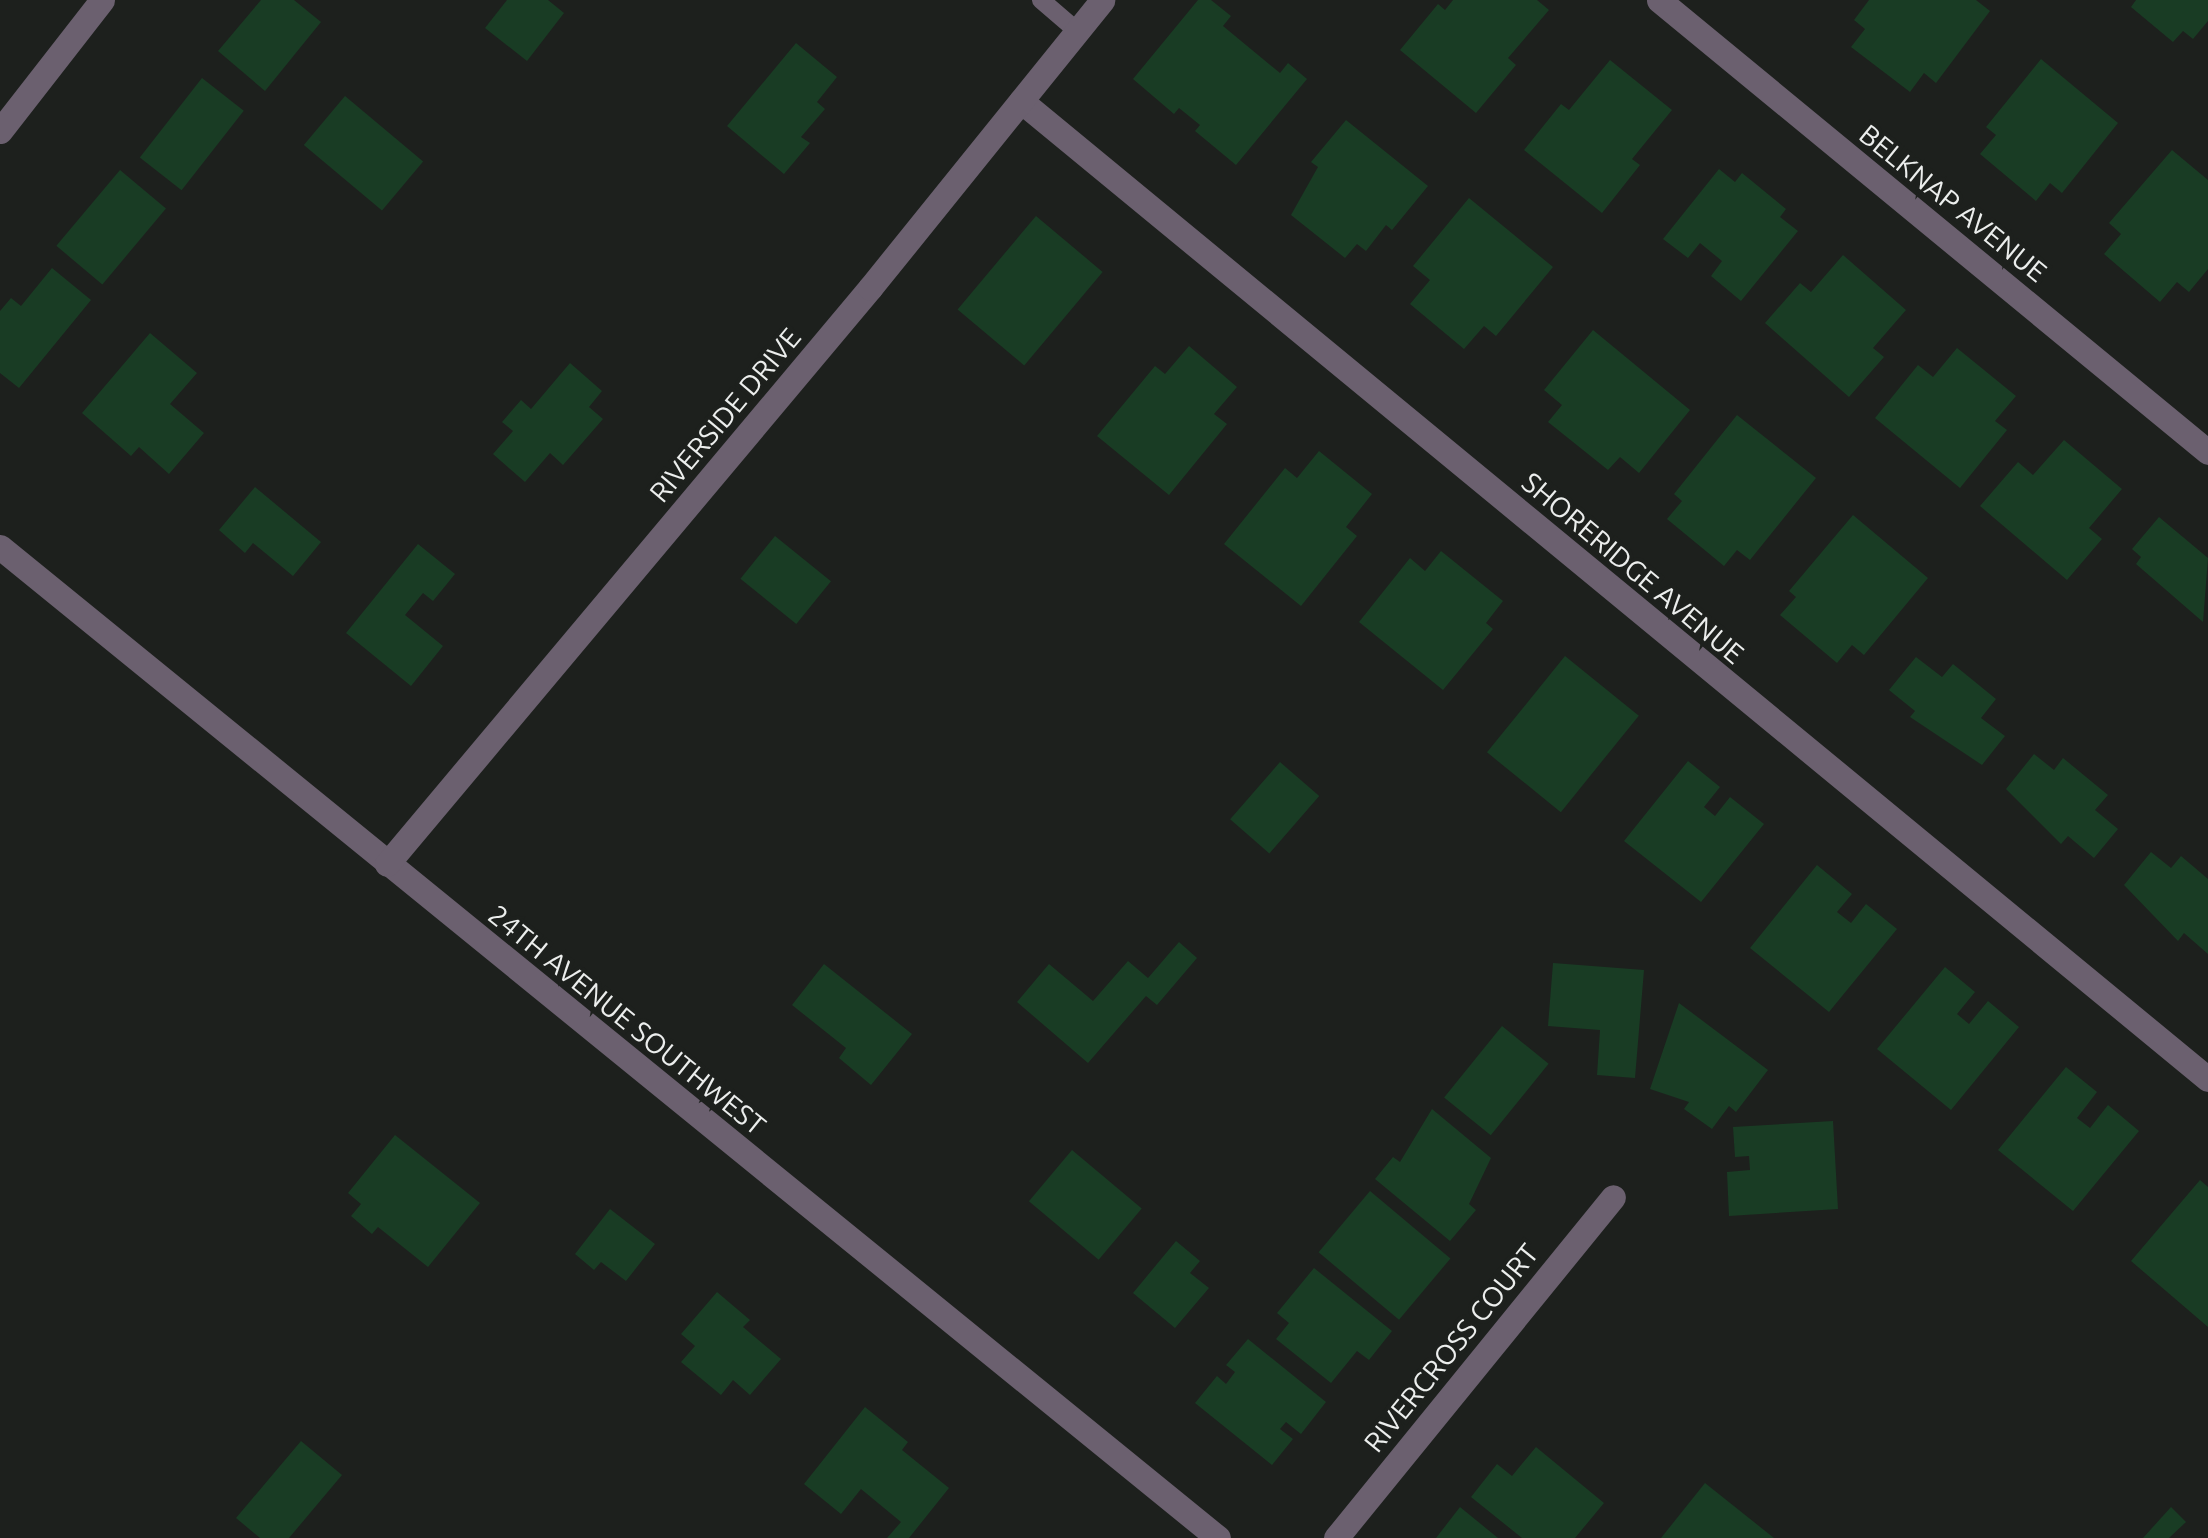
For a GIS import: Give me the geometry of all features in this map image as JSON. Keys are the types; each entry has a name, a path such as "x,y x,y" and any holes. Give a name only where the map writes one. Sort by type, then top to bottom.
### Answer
{"street":[{"path":"0,132 102,0"},
{"name":"RIVERSIDE DRIVE","path":"388,864 1102,0"},
{"name":"BELKNAP AVENUE","path":"1660,0 2208,452"},
{"name":"SHORERIDGE AVENUE","path":"1021,101 2208,1080"},
{"name":"24TH AVENUE SOUTHWEST","path":"0,546 1218,1538"},
{"name":"RIVERCROSS COURT","path":"1336,1538 1614,1197"}],"lane":[{"path":"1042,0 1077,30"}],"building":[{"path":"261,0 294,0 321,22 265,91 218,51"},
{"path":"507,0 548,0 564,13 527,61 485,28"},
{"path":"1198,0 1211,0 1231,16 1223,26 1280,73 1288,63 1307,79 1236,165 1195,131 1200,125 1179,108 1174,114 1133,79"},
{"path":"1453,0 1537,0 1549,10 1508,58 1516,65 1476,113 1400,50 1438,4 1445,10"},
{"path":"1869,0 1976,0 1990,11 1936,83 1924,73 1910,92 1851,47 1865,29 1854,20"},
{"path":"2136,0 2208,0 2208,21 2193,39 2183,31 2173,42 2131,7"},
{"path":"796,43 837,77 817,102 825,109 801,137 810,143 784,174 727,126"},
{"path":"2041,59 2118,123 2062,193 2050,183 2036,201 1980,154 1996,135 1986,127"},
{"path":"1610,60 1672,110 1632,159 1640,165 1602,213 1524,150 1561,104 1569,110"},
{"path":"202,78 244,111 182,190 140,158"},
{"path":"345,96 423,162 382,211 304,145"},
{"path":"1346,120 1428,186 1392,230 1386,225 1366,251 1357,244 1345,258 1291,215 1318,167 1311,162"},
{"path":"2172,150 2208,180 2208,269 2189,292 2177,282 2160,302 2104,254 2121,234 2109,223"},
{"path":"1719,169 1735,182 1742,173 1786,209 1780,217 1798,231 1741,301 1711,276 1722,261 1700,243 1688,258 1663,239"},
{"path":"120,170 166,209 102,284 56,246"},
{"path":"1469,198 1553,267 1496,336 1484,326 1464,349 1410,304 1430,280 1413,266"},
{"path":"1036,216 1103,272 1024,365 958,309"},
{"path":"1843,255 1906,310 1873,348 1884,357 1849,397 1765,323 1800,283 1811,292"},
{"path":"52,268 91,300 19,388 0,373 0,311 11,298 21,306"},
{"path":"1593,330 1690,410 1639,473 1620,457 1608,470 1548,422 1562,405 1544,390"},
{"path":"150,333 197,373 170,404 204,433 169,474 139,447 131,456 82,413"},
{"path":"1189,346 1237,387 1214,414 1227,424 1169,495 1097,436 1155,366 1165,374"},
{"path":"1957,348 2016,396 1995,421 2007,430 1960,488 1875,418 1918,365 1933,377"},
{"path":"570,363 602,391 589,407 603,419 563,465 550,453 525,482 493,454 513,431 502,422 521,400 531,409"},
{"path":"1737,415 1816,478 1750,560 1737,550 1724,566 1667,519 1682,501 1674,494"},
{"path":"2064,440 2122,489 2089,528 2102,539 2067,580 1980,506 2018,462 2033,475"},
{"path":"1319,451 1372,494 1346,527 1357,536 1301,606 1224,544 1285,468 1297,478"},
{"path":"255,487 321,542 293,576 253,543 245,553 219,530"},
{"path":"1853,515 1928,578 1864,655 1852,645 1837,663 1780,615 1796,597 1789,591"},
{"path":"2159,517 2208,558 2203,622 2136,564 2141,557 2132,549"},
{"path":"775,536 831,581 796,624 740,579"},
{"path":"418,544 455,574 433,601 423,593 405,615 443,646 411,686 346,633"},
{"path":"1441,551 1503,601 1486,623 1493,629 1443,690 1359,622 1410,558 1425,571"},
{"path":"1565,656 1639,716 1561,812 1487,752"},
{"path":"1916,657 1942,677 1953,664 1996,699 1981,718 2005,736 1982,765 1910,717 1915,711 1889,690"},
{"path":"2034,754 2054,770 2063,758 2108,795 2095,810 2118,829 2094,858 2068,836 2061,844 2006,789"},
{"path":"1688,761 1720,787 1704,807 1715,816 1730,797 1764,824 1701,902 1624,841"},
{"path":"1280,762 1319,796 1269,853 1230,819"},
{"path":"2151,852 2171,868 2181,856 2208,879 2208,954 2184,933 2178,941 2124,885"},
{"path":"1817,865 1852,894 1837,912 1851,923 1866,904 1897,929 1829,1012 1750,948"},
{"path":"1179,942 1197,958 1157,1005 1146,996 1088,1063 1017,1002 1049,964 1093,1001 1128,961 1148,978"},
{"path":"1553,963 1644,970 1635,1078 1597,1075 1600,1030 1548,1026"},
{"path":"824,964 912,1034 871,1085 839,1058 846,1048 792,1005"},
{"path":"1945,967 1975,992 1957,1014 1969,1024 1988,1001 2019,1027 1951,1110 1877,1049"},
{"path":"1679,1003 1768,1070 1736,1112 1729,1106 1712,1129 1684,1109 1689,1102 1650,1089"},
{"path":"1502,1026 1549,1064 1491,1135 1444,1097"},
{"path":"2066,1067 2097,1092 2077,1118 2090,1128 2108,1105 2139,1131 2073,1211 1998,1150"},
{"path":"1432,1109 1491,1158 1469,1204 1476,1210 1450,1241 1375,1179 1393,1157 1400,1162"},
{"path":"1833,1121 1838,1209 1729,1216 1727,1172 1750,1170 1749,1156 1735,1157 1733,1127"},
{"path":"395,1135 480,1203 428,1267 378,1227 372,1234 351,1216 361,1204 348,1193"},
{"path":"1072,1150 1142,1208 1099,1260 1029,1201"},
{"path":"2200,1180 2208,1187 2208,1327 2131,1261"},
{"path":"1370,1191 1450,1258 1399,1320 1319,1252"},
{"path":"610,1209 655,1244 626,1281 601,1262 594,1270 575,1254"},
{"path":"1176,1241 1200,1261 1190,1273 1209,1288 1175,1328 1133,1293"},
{"path":"1314,1268 1392,1331 1369,1360 1357,1351 1331,1383 1276,1339 1289,1323 1277,1313"},
{"path":"717,1292 750,1320 743,1327 781,1359 750,1395 733,1380 721,1395 681,1362 695,1346 681,1334"},
{"path":"1248,1339 1326,1402 1301,1434 1286,1422 1280,1429 1293,1439 1272,1465 1195,1403 1217,1376 1226,1384 1235,1372 1226,1365"},
{"path":"865,1407 908,1442 902,1450 949,1488 909,1538 887,1538 901,1522 861,1489 841,1514 804,1484"},
{"path":"301,1441 342,1475 289,1538 260,1538 236,1518"},
{"path":"1536,1447 1604,1503 1575,1538 1522,1538 1471,1497 1497,1464 1512,1476"},
{"path":"1705,1483 1774,1538 1661,1538"},
{"path":"1460,1507 1498,1538 1436,1538"},
{"path":"2171,1507 2186,1522 2169,1538 2143,1538"}]}
